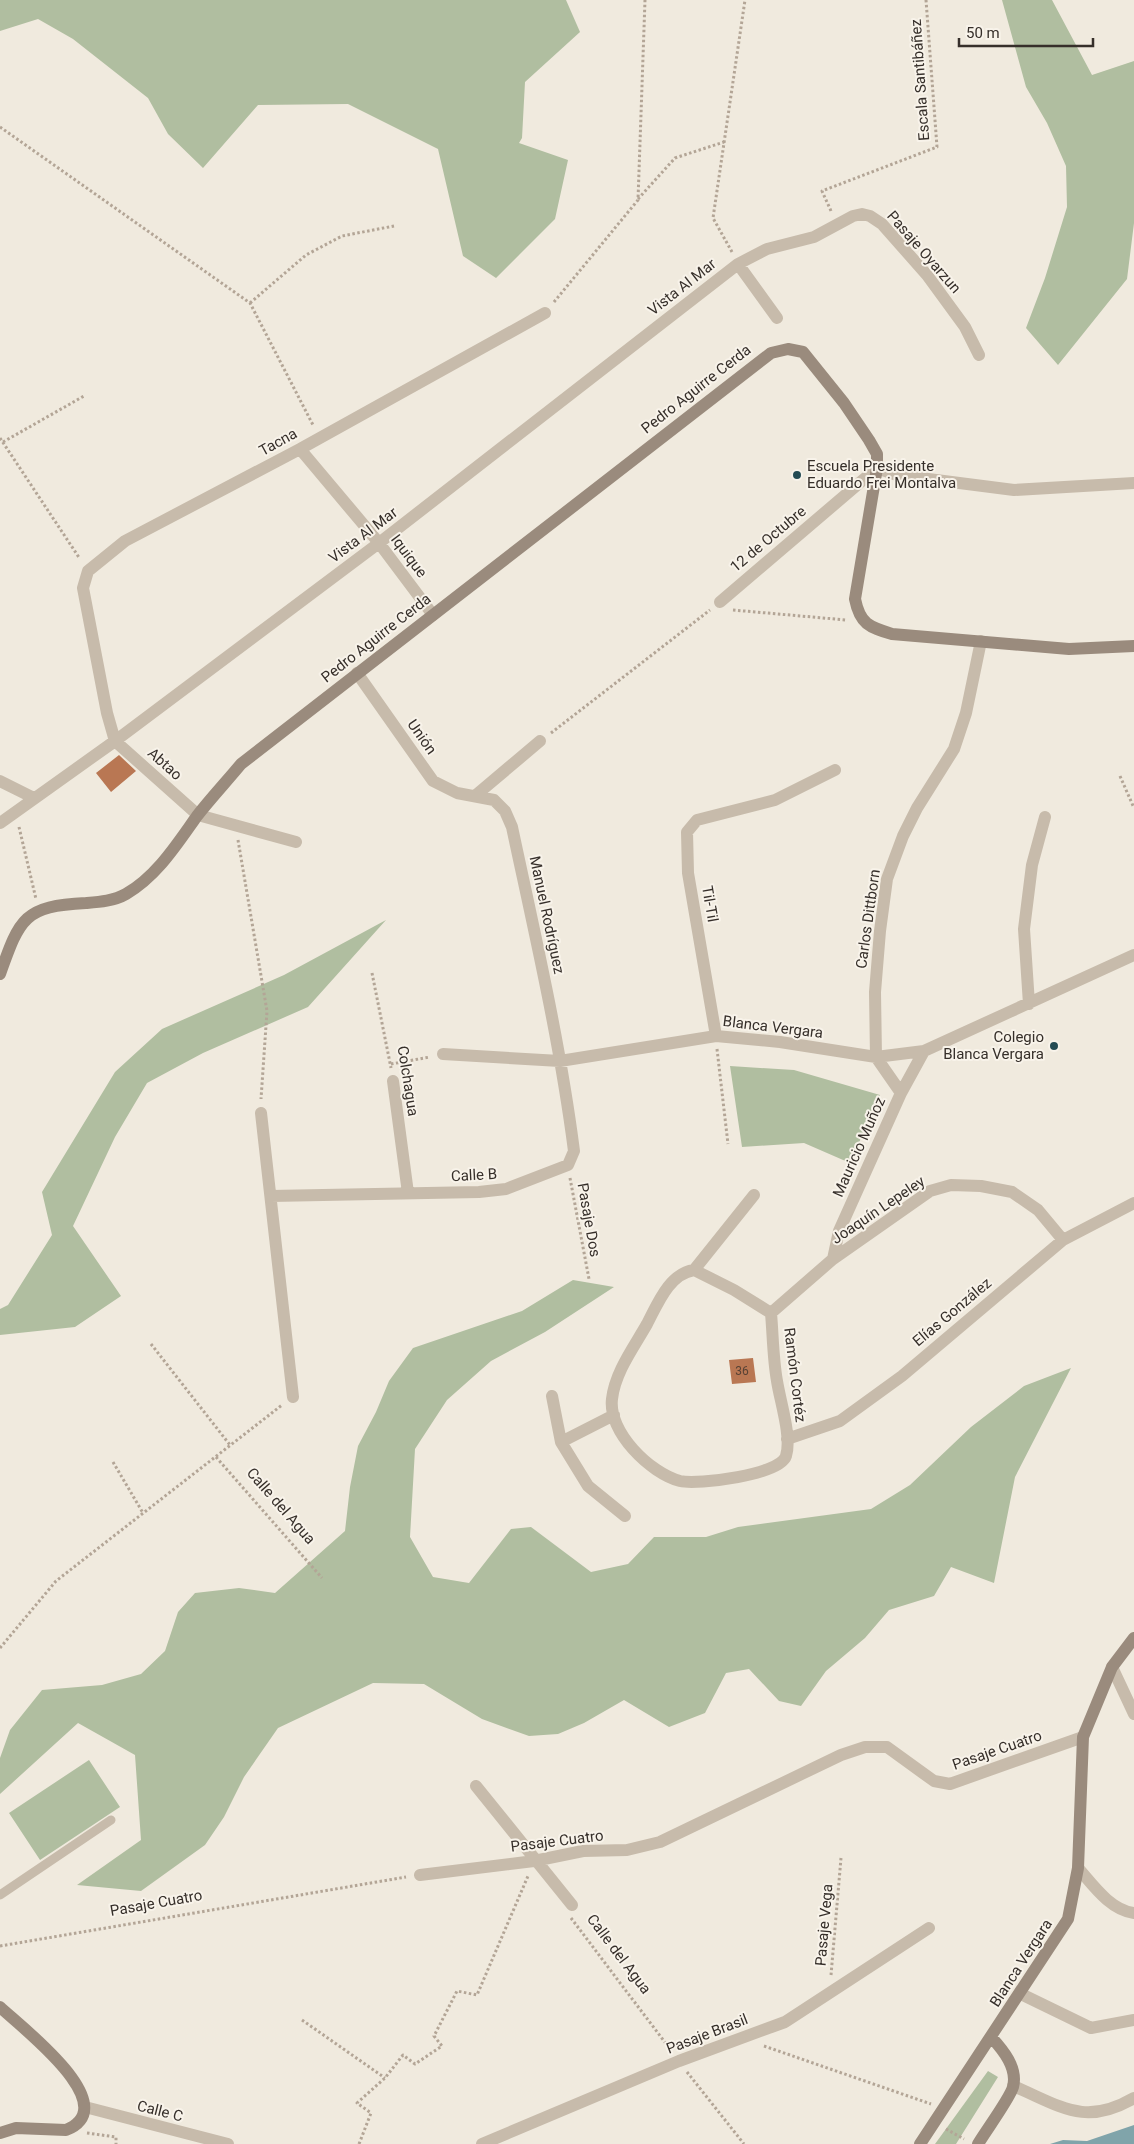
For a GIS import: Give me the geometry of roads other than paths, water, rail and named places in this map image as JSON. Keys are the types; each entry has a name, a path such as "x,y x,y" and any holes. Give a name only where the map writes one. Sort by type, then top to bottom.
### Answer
{"street":[{"name":"Pasaje Oyarzun","path":"738,264 768,249 814,237 853,216 862,214 870,216 882,224 927,275 960,320 978,355"},
{"path":"738,264 777,318"},
{"name":"Vista Al Mar","path":"0,823 115,741 379,543 738,264"},
{"name":"Tacna","path":"115,741 91,636 83,588 88,570 125,541 300,449 545,313"},
{"name":"Pedro Aguirre Cerda","path":"0,974 18,928 26,917 39,909 56,905 103,902 126,894 172,853 198,815 241,764 771,353 788,349 803,352 844,403 870,440 877,454 877,468 855,599 857,611 864,622 875,629 892,634 981,642"},
{"name":"Iquique","path":"300,449 379,543 433,615"},
{"path":"877,468 897,475 1014,490 1134,483"},
{"name":"12 de Octubre","path":"720,602 877,468"},
{"path":"981,642 1069,649 1134,646"},
{"name":"Carlos Dittborn","path":"876,1057 875,992 880,931 888,879 903,836 917,808 954,749 966,713 981,642"},
{"name":"Unión","path":"357,673 433,781 457,793 476,795"},
{"name":"Abtao","path":"115,741 198,815 296,842"},
{"path":"476,795 540,741"},
{"name":"Til-Til","path":"716,1036 688,873 687,832 697,820 774,800 836,770"},
{"path":"0,781 34,798"},
{"name":"Manuel Rodríguez","path":"476,795 494,800 505,811 512,827 560,1061"},
{"path":"1029,1004 1024,929 1032,864 1045,817"},
{"name":"Blanca Vergara","path":"443,1054 560,1061 716,1036 780,1042 876,1057 924,1051 1134,956"},
{"name":"Mauricio Muñoz","path":"833,1260 839,1231 901,1093 924,1051"},
{"path":"876,1057 901,1093"},
{"name":"Calle B","path":"271,1196 506,1189 568,1165 574,1151 560,1061"},
{"name":"Colchagua","path":"393,1081 408,1193"},
{"path":"261,1113 292,1396"},
{"name":"Joaquín Lepeley","path":"771,1313 833,1260 930,1191 951,1185 981,1186 1012,1192 1038,1210 1063,1240"},
{"path":"754,1195 694,1270 683,1272 675,1277 616,1381 612,1401 614,1415 623,1435 637,1456 655,1470 681,1481 709,1481 769,1470 779,1465 786,1456 787,1439"},
{"name":"Elías González","path":"787,1439 840,1421 902,1376 1063,1240 1134,1203"},
{"name":"Ramón Cortéz","path":"694,1270 734,1290 771,1313 776,1379 787,1439"},
{"path":"552,1396 561,1442 588,1486 625,1516"},
{"path":"561,1442 614,1415"},
{"name":"Blanca Vergara","path":"920,2144 992,2038 1068,1919 1078,1868 1083,1737 1112,1666 1134,1638"},
{"path":"1112,1666 1134,1714"},
{"name":"Pasaje Cuatro","path":"420,1875 534,1861 583,1851 627,1850 660,1842 841,1755 865,1747 887,1748 934,1781 950,1784 1083,1737"},
{"name":"Calle del Agua","path":"476,1786 534,1861 572,1905"},
{"path":"1078,1868 1098,1892 1123,1912 1134,1914"},
{"name":"Pasaje Brasil","path":"482,2144 679,2061 785,2022 929,1928"},
{"path":"1020,1994 1091,2028 1134,2020"},
{"path":"0,2007 69,2072 80,2089 85,2107 80,2121 74,2127 66,2130 16,2128 0,2133"},
{"path":"972,2142 1013,2086 1012,2070 1006,2052 992,2038"},
{"path":"1013,2086 1080,2114 1097,2113 1118,2107 1134,2098"},
{"name":"Calle C","path":"85,2107 228,2144"}],"lane":[{"path":"0,1895 110,1820"}],"water":[{"path":"1134,2125 1134,2144 1050,2144 1063,2140 1087,2141"}],"place":[{"name":"Escuela Presidente Eduardo Frei Montalva","path":"797,475"},
{"name":"Colegio Blanca Vergara","path":"1054,1046"}]}
